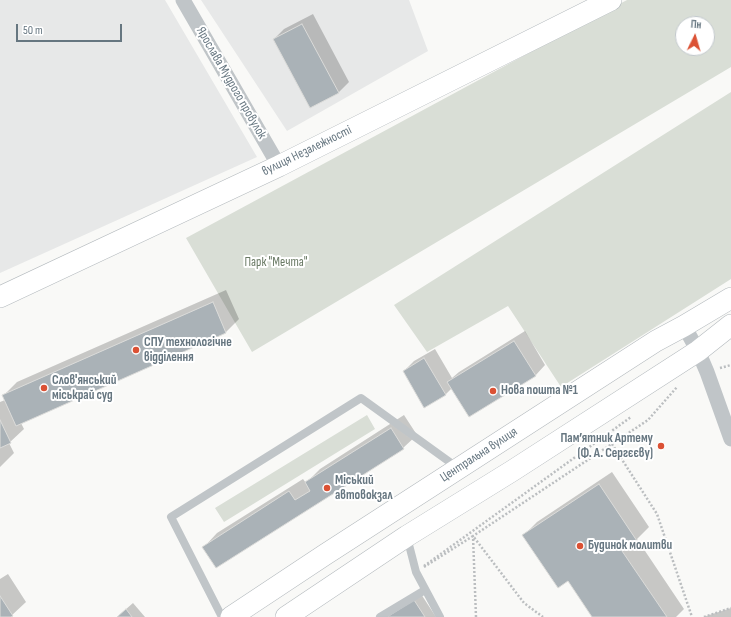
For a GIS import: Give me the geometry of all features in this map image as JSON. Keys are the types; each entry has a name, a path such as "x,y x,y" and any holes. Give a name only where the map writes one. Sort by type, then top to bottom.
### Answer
{"street":[{"name":"Ярослава Мудрого провулок","path":"183,0 279,166"},
{"name":"вулиця Незалежності","path":"0,297 279,166 611,0"},
{"name":"Центральна вулиця","path":"231,617 656,341 731,298"},
{"path":"286,617 406,536 512,471 698,351 731,325"},
{"path":"684,326 698,351 707,372 731,439"}],"lane":[{"path":"222,617 171,517 361,398 459,468"},
{"path":"406,536 416,572 440,617"},
{"path":"380,617 425,590"}],"path":[{"path":"416,572 648,420 678,384 671,388"},
{"path":"416,572 632,416"},
{"path":"612,444 657,514 692,617"},
{"path":"473,536 476,617"},
{"path":"473,536 524,603 543,617"},
{"path":"704,617 731,608"}],"shaded area":[{"path":"0,0 165,0 257,157 0,273"},
{"path":"201,0 409,0 428,51 287,131"}],"green space":[{"name":"Парк \"Мечта\"","path":"627,0 731,0 731,67 252,352 186,238"},
{"path":"731,92 731,279 561,387 508,306 427,352 394,305"},
{"path":"367,415 375,429 224,522 215,508"}],"building":[{"path":"302,24 339,93 310,108 273,39"},
{"path":"213,302 226,333 16,426 2,395"},
{"path":"514,341 536,376 469,417 447,382"},
{"path":"424,358 446,395 424,408 403,371"},
{"path":"0,420 11,443 0,448"},
{"path":"391,428 404,449 216,568 202,547 289,491 295,500 310,491 305,482"},
{"name":"Будинок молитви","path":"599,484 637,541 622,551 667,617 592,617 568,581 558,588 522,535"},
{"path":"0,596 13,616 0,617"},
{"path":"414,600 425,617 387,617"},
{"path":"126,609 132,617 117,617"}],"place":[{"name":"СПУ технологічне відділення","path":"136,350"},
{"name":"Слов'янський міськрай суд","path":"44,388"},
{"name":"Нова пошта №1","path":"493,391"},
{"name":"Пам’ятник Артему (Ф. А. Сергєєву)","path":"661,446"},
{"name":"Міський автовокзал","path":"327,488"},
{"name":"Будинок молитви","path":"580,546"}]}
